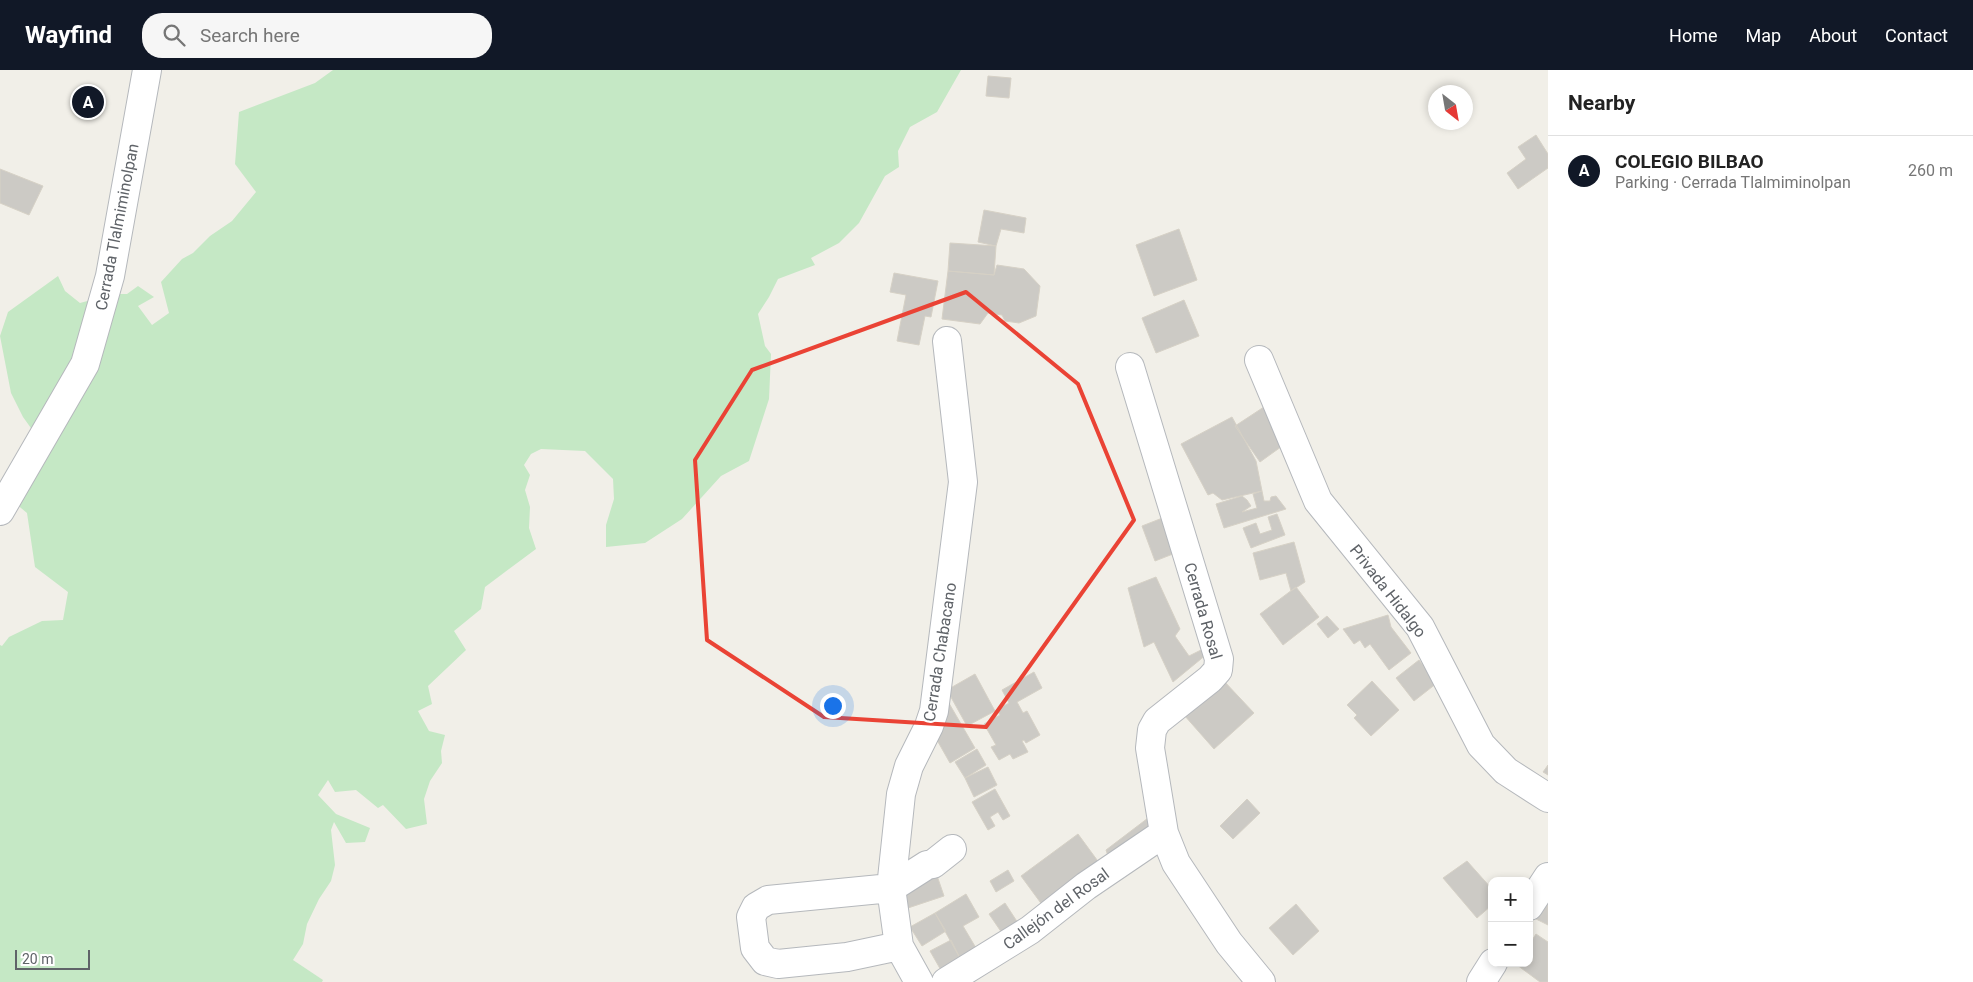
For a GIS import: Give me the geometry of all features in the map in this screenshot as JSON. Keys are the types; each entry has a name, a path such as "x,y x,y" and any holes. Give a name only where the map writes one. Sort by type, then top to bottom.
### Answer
{"street":[{"name":"Cerrada Tlalmiminolpan","path":"0,511 86,364 110,276 147,70"},
{"name":"Cerrada Chabacano","path":"919,982 899,946 892,888 901,794 909,766 929,726 934,711 963,482 947,341"},
{"name":"Privada Hidalgo","path":"1259,360 1318,501 1420,627 1481,745 1506,771 1548,798"},
{"name":"Cerrada Rosal","path":"1130,367 1219,659 1218,670 1210,680 1157,721 1152,730 1150,748 1164,833 1180,869 1230,943 1261,982"},
{"name":"Callejón del Rosal","path":"946,982 1030,930 1086,886 1164,833"},
{"path":"899,946 847,957 778,964 765,961 755,948 750,917 756,907 768,900 892,888 933,864 952,849"},
{"path":"1533,900 1548,877"},
{"path":"1481,982 1490,967"}],"highlighted area":[{"path":"966,292 1078,384 1134,520 986,727 824,717 707,640 695,460 752,370"}],"green space":[{"path":"333,70 961,70 937,112 910,127 898,151 899,167 885,176 859,223 839,243 811,258 815,265 778,279 758,314 765,346 771,354 769,399 749,461 721,476 682,519 645,543 606,547 606,525 614,499 613,479 585,451 541,449 531,454 524,465 530,475 525,490 530,507 529,528 536,549 485,587 481,609 454,631 466,650 428,686 432,704 418,711 429,731 445,735 441,751 442,763 430,781 424,799 427,824 406,829 383,805 378,808 356,790 335,792 328,780 318,795 336,814 370,828 365,842 346,843 334,822 331,830 335,865 331,881 319,899 307,924 303,944 293,960 323,980 322,982 0,982 0,645 2,646 9,637 42,621 63,620 68,592 35,567 27,513 3,493 41,442 23,417 11,393 0,336 8,312 58,276 65,291 80,303 113,294 127,294 138,286 154,297 138,306 152,325 169,313 161,282 182,259 193,253 210,236 232,221 256,192 235,164 239,112 315,83"}],"building":[{"path":"988,76 1011,78 1009,98 986,96"},
{"path":"1536,135 1548,154 1548,168 1518,189 1507,173 1526,159 1518,147"},
{"path":"0,169 43,186 29,215 0,203"},
{"path":"984,210 1026,218 1024,233 1001,229 996,246 978,242"},
{"path":"1179,229 1197,280 1154,296 1136,245"},
{"path":"950,243 996,246 994,275 948,271"},
{"path":"997,265 1024,269 1040,286 1036,316 1019,323 1005,321 1002,315 988,313 980,324 942,319 948,271 994,275"},
{"path":"894,273 938,281 931,317 925,316 919,345 897,341 906,295 890,292"},
{"path":"1184,300 1199,336 1156,353 1142,318"},
{"path":"1270,403 1285,444 1260,462 1235,426"},
{"path":"1232,417 1256,461 1262,491 1222,500 1213,493 1208,495 1181,444"},
{"path":"1262,491 1264,501 1270,501 1271,497 1276,496 1286,509 1224,528 1216,504 1242,496 1251,506 1242,512 1257,508 1253,494"},
{"path":"1277,514 1285,535 1251,548 1243,528 1256,523 1260,534 1272,530 1268,517"},
{"path":"1165,517 1178,552 1155,561 1142,526"},
{"path":"1294,542 1305,582 1291,591 1286,573 1260,580 1253,553"},
{"path":"1156,577 1180,629 1175,636 1189,656 1201,650 1207,654 1173,682 1154,642 1144,647 1128,588"},
{"path":"1296,587 1319,617 1283,645 1260,614"},
{"path":"1388,615 1391,627 1411,653 1389,670 1370,644 1365,648 1360,640 1354,644 1343,629"},
{"path":"1327,616 1339,629 1328,638 1317,624"},
{"path":"1419,660 1437,683 1414,701 1396,678"},
{"path":"1034,672 1042,688 1017,702 1023,713 1027,711 1040,735 1026,743 1024,740 1022,741 1028,752 1013,759 1010,754 999,760 991,747 996,745 984,724 1000,715 997,710 1009,703 1002,690"},
{"path":"975,674 995,711 967,726 947,690"},
{"path":"1223,680 1254,713 1214,749 1184,715"},
{"path":"1372,681 1399,710 1371,736 1354,718 1357,715 1347,705"},
{"path":"939,686 975,748 950,763 929,726"},
{"path":"977,749 986,765 965,778 955,762"},
{"path":"1548,765 1548,775 1543,772"},
{"path":"988,767 997,785 974,797 965,778"},
{"path":"995,789 1010,816 1003,820 998,812 990,817 995,826 988,830 972,802"},
{"path":"1247,799 1260,813 1233,839 1220,826"},
{"path":"1152,815 1156,831 1111,865 1106,850"},
{"path":"1078,834 1100,864 1043,906 1021,876"},
{"path":"923,855 933,864 944,896 902,910 901,862"},
{"path":"1467,861 1488,885 1488,908 1477,918 1443,878"},
{"path":"1008,870 1014,881 996,892 990,881"},
{"path":"1548,891 1548,925 1533,918 1533,912"},
{"path":"966,894 979,917 963,926 979,953 962,962 935,913"},
{"path":"1005,903 1018,923 1002,933 989,914"},
{"path":"1296,904 1319,931 1293,955 1269,928"},
{"path":"935,913 946,931 922,946 910,927"},
{"path":"1536,934 1548,942 1548,982 1540,982 1520,967 1533,967 1533,939"},
{"path":"951,940 962,962 942,972 930,951"}],"place":[{"name":"COLEGIO BILBAO","path":"88,102"}]}
